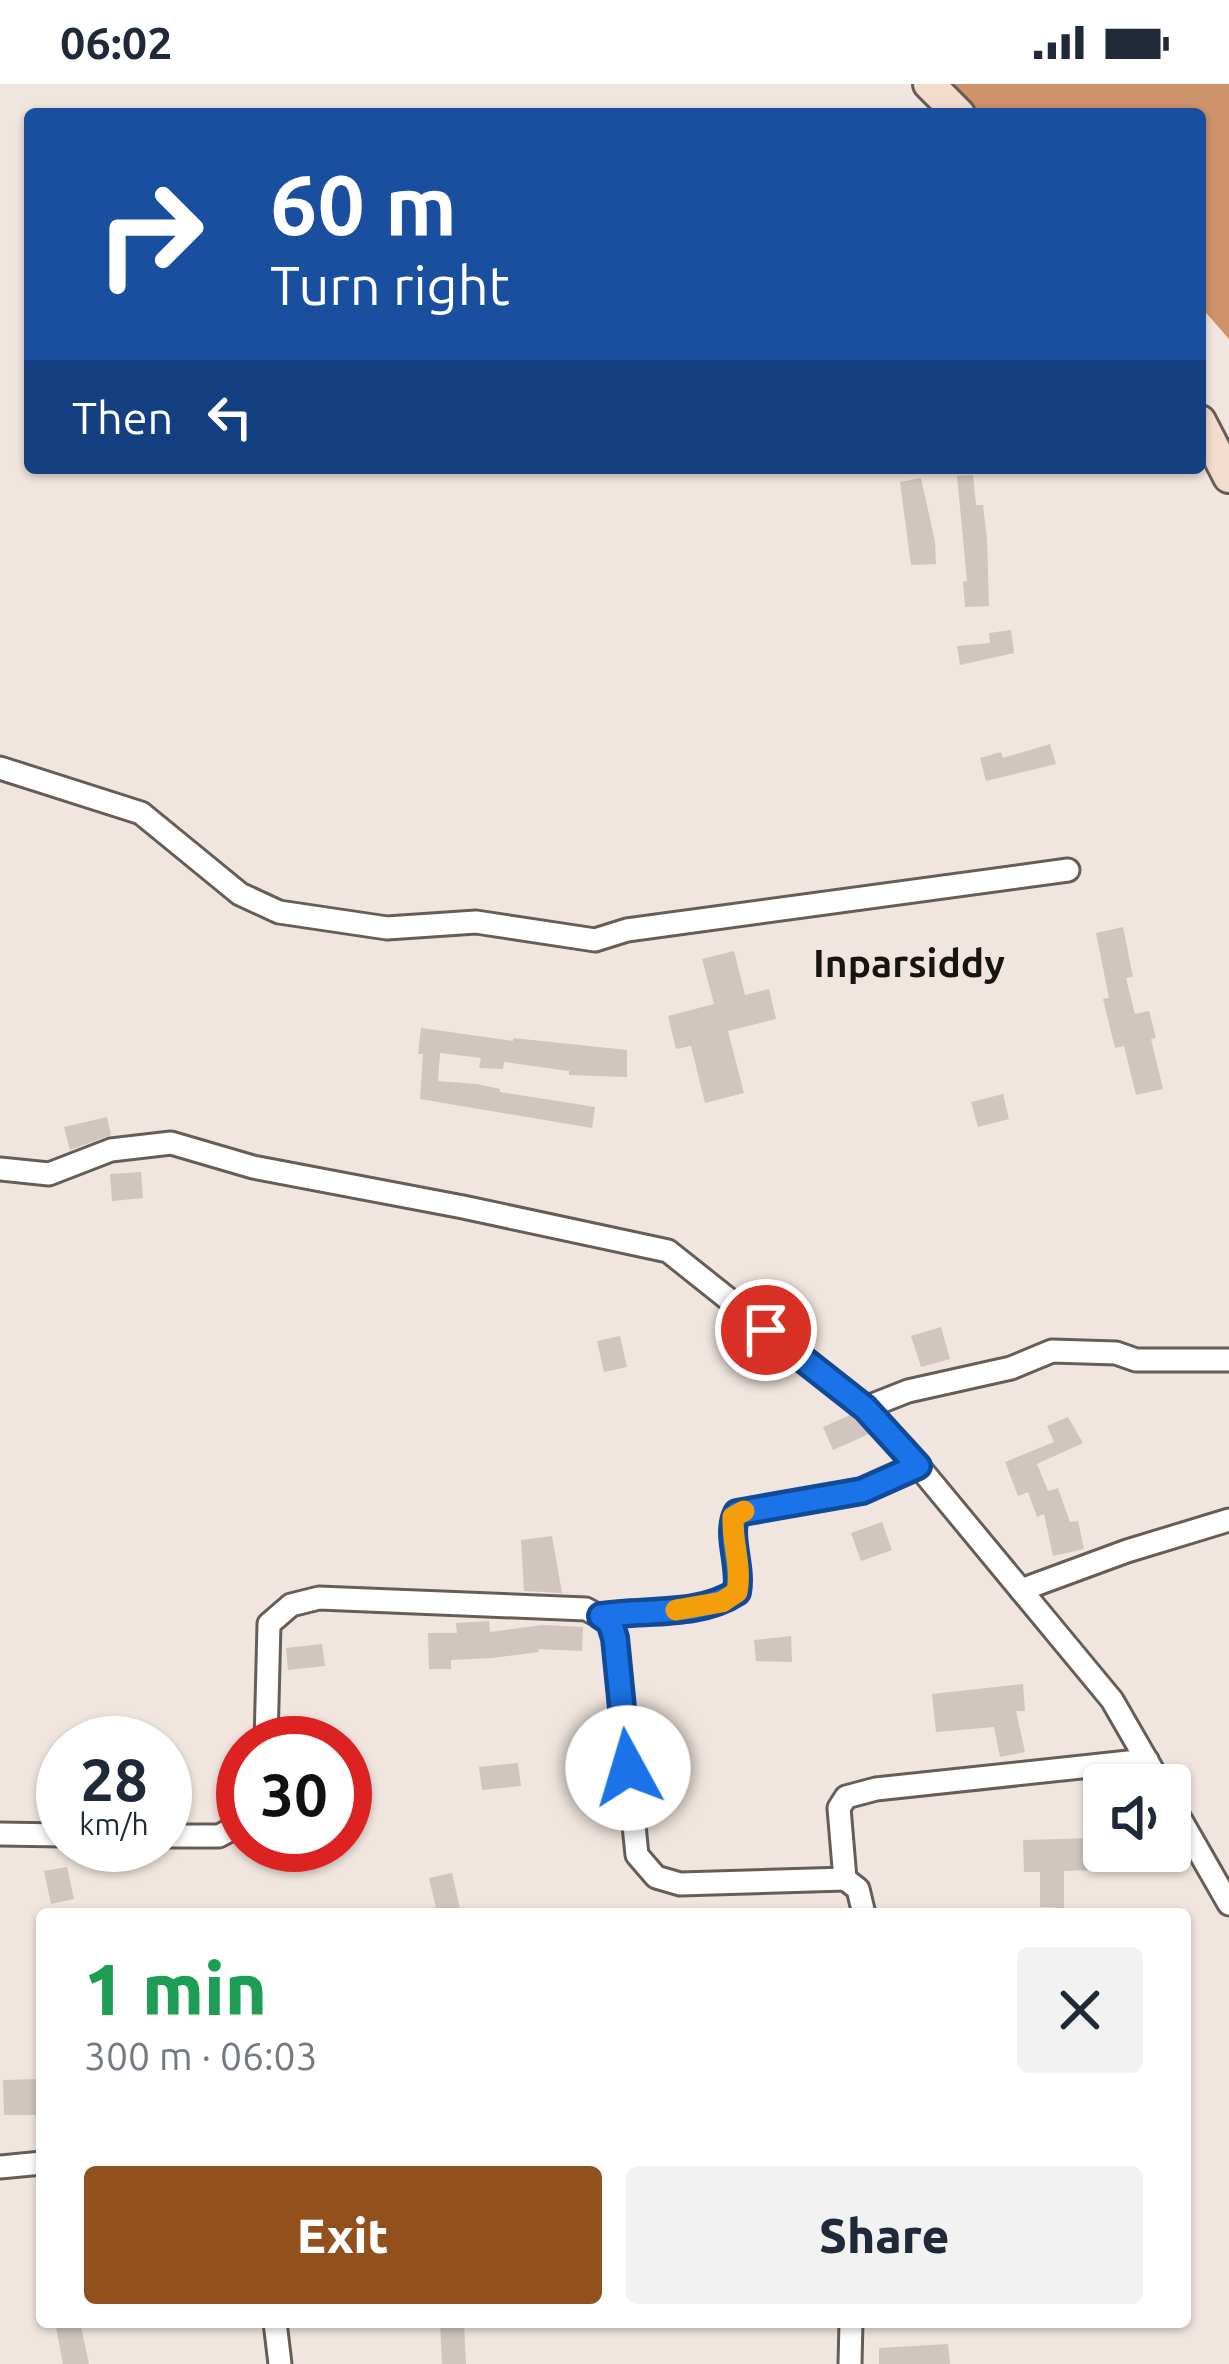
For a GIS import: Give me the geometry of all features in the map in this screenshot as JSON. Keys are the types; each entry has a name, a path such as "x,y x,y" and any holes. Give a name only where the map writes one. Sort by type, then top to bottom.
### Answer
{"main road":[{"path":"929,84 953,108"},
{"path":"1206,433 1229,477"}],"street":[{"path":"0,768 141,813 240,894 279,912 387,928 476,922 595,940 627,930 1068,870"},
{"path":"0,1169 49,1174 111,1150 171,1143 253,1167 668,1251 865,1408 1112,1700 1149,1764"},
{"path":"865,1408 908,1390 1011,1368 1052,1351 1100,1352 1136,1360 1229,1360"},
{"path":"601,1616 722,1602 737,1592 741,1574 732,1527 737,1513 862,1491 918,1466"},
{"path":"1021,1590 1229,1520"},
{"path":"267,1716 269,1624 291,1605 319,1598 586,1610 610,1622 615,1638 637,1855 656,1877 680,1884 844,1879 858,1889 863,1908"},
{"path":"844,1879 839,1808 845,1797 876,1789 1147,1760"},
{"path":"0,1834 36,1835"},
{"path":"1191,1838 1229,1904"},
{"path":"0,2167 36,2164"},
{"path":"275,2328 280,2364"},
{"path":"850,2364 851,2328"}],"shaded area":[{"path":"936,84 1229,84 1229,339 1206,313 1206,108 959,108"}],"building":[{"path":"973,475 976,505 983,505 989,606 965,607 957,476"},
{"path":"921,478 936,564 911,565 900,482"},
{"path":"1011,630 1014,653 960,665 957,646 990,643 989,633"},
{"path":"1050,744 1056,764 986,781 980,758 1001,752 1003,758"},
{"path":"1123,927 1133,977 1126,978 1135,1014 1149,1011 1163,1089 1136,1095 1124,1046 1115,1048 1103,999 1109,998 1096,933"},
{"path":"734,951 745,995 769,989 776,1019 728,1031 744,1093 705,1103 691,1046 676,1049 668,1016 714,1004 702,959"},
{"path":"421,1028 627,1050 627,1077 569,1075 569,1071 504,1062 503,1069 479,1068 481,1058 440,1053 438,1081 595,1107 592,1128 420,1099"},
{"path":"1003,1094 1009,1119 978,1127 971,1102"},
{"path":"107,1117 111,1135 70,1150 64,1127"},
{"path":"141,1172 143,1198 112,1201 110,1174"},
{"path":"941,1327 950,1359 921,1367 911,1336"},
{"path":"620,1336 627,1367 604,1372 597,1341"},
{"path":"850,1415 869,1434 833,1450 823,1427"},
{"path":"1068,1417 1083,1443 1037,1464 1048,1491 1058,1488 1070,1522 1078,1521 1084,1549 1053,1556 1044,1514 1037,1517 1028,1492 1018,1496 1005,1462 1054,1442 1047,1426"},
{"path":"882,1522 892,1550 861,1561 851,1533"},
{"path":"552,1536 562,1593 524,1591 521,1540"},
{"path":"489,1621 490,1632 543,1625 583,1627 582,1651 538,1649 451,1660 451,1669 429,1669 428,1633 457,1633 456,1623"},
{"path":"791,1636 792,1662 756,1661 754,1640"},
{"path":"322,1644 325,1666 288,1670 286,1648"},
{"path":"1023,1684 1025,1711 1016,1711 1025,1752 1000,1757 994,1727 936,1732 932,1694"},
{"path":"518,1763 521,1786 482,1790 479,1767"},
{"path":"1083,1838 1083,1870 1064,1871 1064,1908 1040,1907 1040,1872 1024,1872 1023,1840"},
{"path":"44,1872 68,1872 74,1899 51,1904"},
{"path":"452,1873 460,1908 436,1908 429,1878"},
{"path":"36,2079 36,2115 4,2115 3,2080"},
{"path":"56,2328 81,2328 89,2364 63,2364"},
{"path":"440,2328 464,2328 466,2364 442,2364"},
{"path":"948,2344 950,2364 879,2364 879,2348"}],"slow traffic":[{"path":"676,1610 722,1602 737,1592 741,1574 732,1527 733,1517 744,1511"}],"district":[{"name":"Inparsiddy","path":"909,962"}],"route":[{"path":"628,1768 615,1638 610,1622 601,1616 722,1602 737,1592 741,1574 732,1527 737,1513 862,1491 918,1466 865,1408 766,1330"}]}
